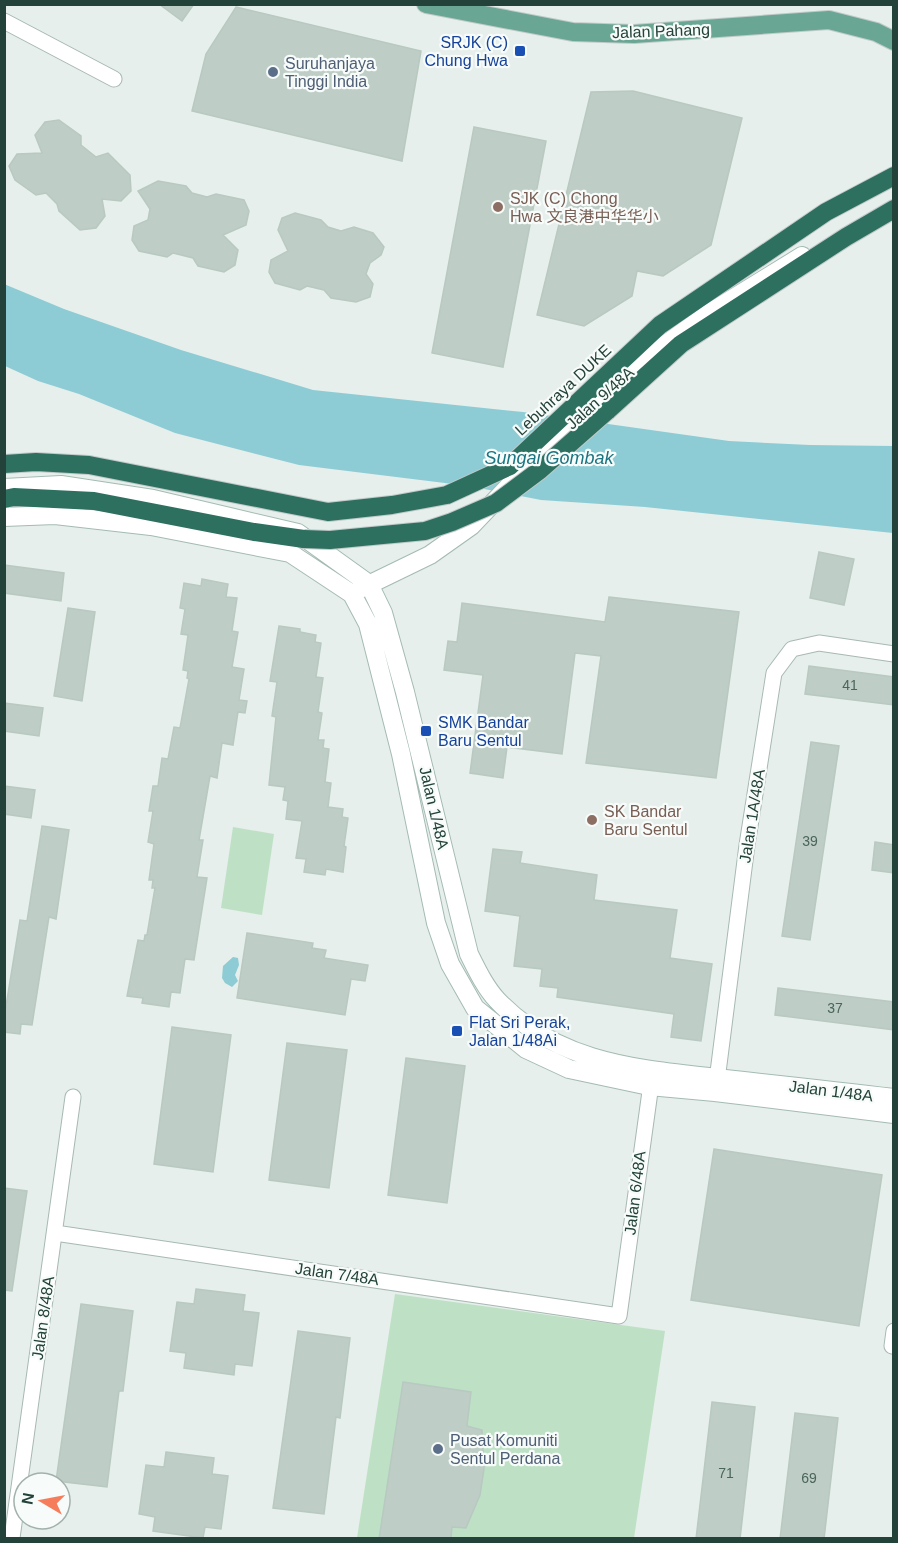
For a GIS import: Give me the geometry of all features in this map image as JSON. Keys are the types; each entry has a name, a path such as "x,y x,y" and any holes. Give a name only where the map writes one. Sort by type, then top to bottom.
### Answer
{"highway":[{"name":"Lebuhraya DUKE","path":"4,464 36,462 89,465 328,512 392,505 447,495 510,466 660,325 826,212 894,176"},
{"path":"4,499 14,497 94,501 254,532 304,539 330,540 425,531 496,503 540,470 681,344 846,237 894,209"}],"main road":[{"name":"Jalan Pahang","path":"426,4 573,32 624,34 829,20 876,32 894,41"},
{"name":"Jalan 9/48A","path":"352,594 430,555 471,526 532,462 621,376 708,314 894,201"},
{"name":"Jalan 1/48A","path":"4,488 61,484 153,499 298,533 369,584 383,613 420,751 469,954 481,978 497,1000 529,1028 566,1048 651,1078"},
{"name":"Jalan 1/48A","path":"4,517 55,514 151,526 290,553 352,594 368,624 400,754 436,923 450,964 475,1008 526,1049 569,1069 716,1085 894,1098"},
{"name":"Jalan 1/48A","path":"716,1085 894,1114"}],"street":[{"path":"4,21 114,78"},
{"name":"Jalan 1A/48A","path":"716,1085 747,845 774,673 792,649 819,643 894,654"},
{"name":"Jalan 6/48A","path":"619,1316 651,1078"},
{"name":"Jalan 8/48A","path":"12,1539 22,1453 73,1096"},
{"name":"Jalan 7/48A","path":"55,1233 619,1316"},
{"path":"894,1331 892,1346 894,1346"}],"green space":[{"path":"233,827 274,834 262,915 221,908"},
{"path":"395,1294 665,1331 634,1538 357,1538"}],"water":[{"name":"Sungai Gombak","path":"4,284 64,309 181,350 313,390 523,412 729,441 893,446 893,533 645,507 541,500 469,486 299,465 175,433 79,394 38,381 5,366"},
{"path":"233,957 238,958 239,965 235,975 238,981 232,987 222,978 223,966"}],"building":[{"path":"159,4 194,4 182,21"},
{"path":"236,7 421,51 402,161 192,111 206,54"},
{"path":"633,91 742,118 711,245 663,276 637,271 632,296 584,326 537,315 591,92"},
{"path":"59,120 81,136 81,145 96,157 108,153 130,175 131,191 121,201 102,199 105,216 96,228 80,230 59,211 57,204 46,193 36,195 15,180 9,166 17,154 42,153 35,135 45,122"},
{"path":"474,127 546,141 503,367 432,353"},
{"path":"158,181 186,186 192,193 207,197 216,194 244,200 249,211 246,225 223,235 238,250 235,265 224,272 198,266 193,258 173,253 167,257 139,251 132,240 134,226 148,220 150,209 138,191"},
{"path":"295,213 321,220 328,227 341,231 354,227 373,233 384,247 381,255 370,263 366,274 373,284 370,297 356,302 331,298 324,290 307,286 300,290 275,283 269,272 271,260 288,251 278,230 282,218"},
{"path":"819,552 854,559 844,605 810,598"},
{"path":"4,565 64,573 61,601 4,593"},
{"path":"202,579 228,584 226,597 237,598 232,631 238,632 232,667 244,669 239,700 247,701 245,713 238,712 233,745 222,743 217,778 210,776 199,840 203,840 197,877 207,878 194,960 185,959 180,993 171,992 169,1007 142,1003 143,998 127,996 138,940 144,941 147,935 155,888 152,888 153,880 149,880 154,844 148,842 153,811 149,811 153,786 158,786 162,758 168,759 174,727 180,728 189,679 187,678 188,671 183,670 188,635 181,634 185,609 180,608 184,583 201,586"},
{"path":"609,597 739,612 716,778 586,763 601,656 575,653 562,754 507,747 503,778 470,773 483,675 444,670 448,641 457,642 462,603 605,622"},
{"path":"68,608 95,612 82,701 54,696"},
{"path":"279,626 300,629 300,632 316,635 315,642 321,643 316,677 323,678 318,712 322,713 318,740 324,740 323,748 329,749 325,782 331,783 328,807 343,809 342,817 348,818 343,872 326,869 325,875 304,872 306,859 296,858 302,821 286,819 288,801 283,800 285,787 269,785 276,717 272,716 277,682 270,681"},
{"path":"809,666 894,677 894,705 805,694"},
{"path":"4,703 43,708 39,736 4,731"},
{"path":"811,742 839,746 810,940 782,936"},
{"path":"4,786 35,790 31,818 4,814"},
{"path":"42,826 69,830 56,919 49,917 32,1025 21,1024 20,1034 4,1032 4,1018 20,920 27,921"},
{"path":"875,842 894,845 894,873 872,870"},
{"path":"493,849 522,852 520,863 597,875 594,900 677,910 670,958 712,964 701,1041 671,1037 674,1014 557,997 558,988 540,986 542,969 514,966 520,916 485,911"},
{"path":"247,933 313,943 312,948 326,950 324,958 368,965 365,981 351,979 345,1015 237,998"},
{"path":"778,988 894,1002 894,1030 775,1015"},
{"path":"172,1027 231,1035 213,1172 154,1164"},
{"path":"287,1043 347,1050 329,1188 269,1180"},
{"path":"406,1058 465,1066 447,1203 388,1195"},
{"path":"714,1149 882,1175 859,1326 691,1300"},
{"path":"4,1188 27,1191 12,1291 4,1290"},
{"path":"196,1289 245,1295 243,1311 259,1313 252,1366 235,1364 234,1375 184,1368 186,1353 170,1351 177,1302 194,1304"},
{"path":"81,1304 133,1311 123,1391 119,1391 107,1487 72,1483 72,1471 57,1471"},
{"path":"298,1331 350,1338 340,1418 336,1417 324,1514 273,1508"},
{"name":"Pusat Komuniti Sentul Perdana","path":"403,1382 471,1392 467,1426 482,1430 484,1469 480,1495 466,1528 452,1527 451,1539 379,1539"},
{"path":"712,1402 755,1407 740,1539 696,1539"},
{"path":"795,1413 838,1418 824,1539 780,1539"},
{"path":"166,1452 214,1458 212,1474 228,1476 221,1529 205,1527 203,1538 153,1531 155,1517 139,1514 146,1465 164,1467"}],"place":[{"name":"SRJK (C) Chung Hwa","path":"520,51"},
{"name":"Suruhanjaya Tinggi India","path":"273,72"},
{"name":"SJK (C) Chong Hwa 文良港中华华小","path":"498,207"},
{"name":"SMK Bandar Baru Sentul","path":"426,731"},
{"name":"SK Bandar Baru Sentul","path":"592,820"},
{"name":"Flat Sri Perak, Jalan 1/48Ai","path":"457,1031"},
{"name":"Pusat Komuniti Sentul Perdana","path":"438,1449"}]}
